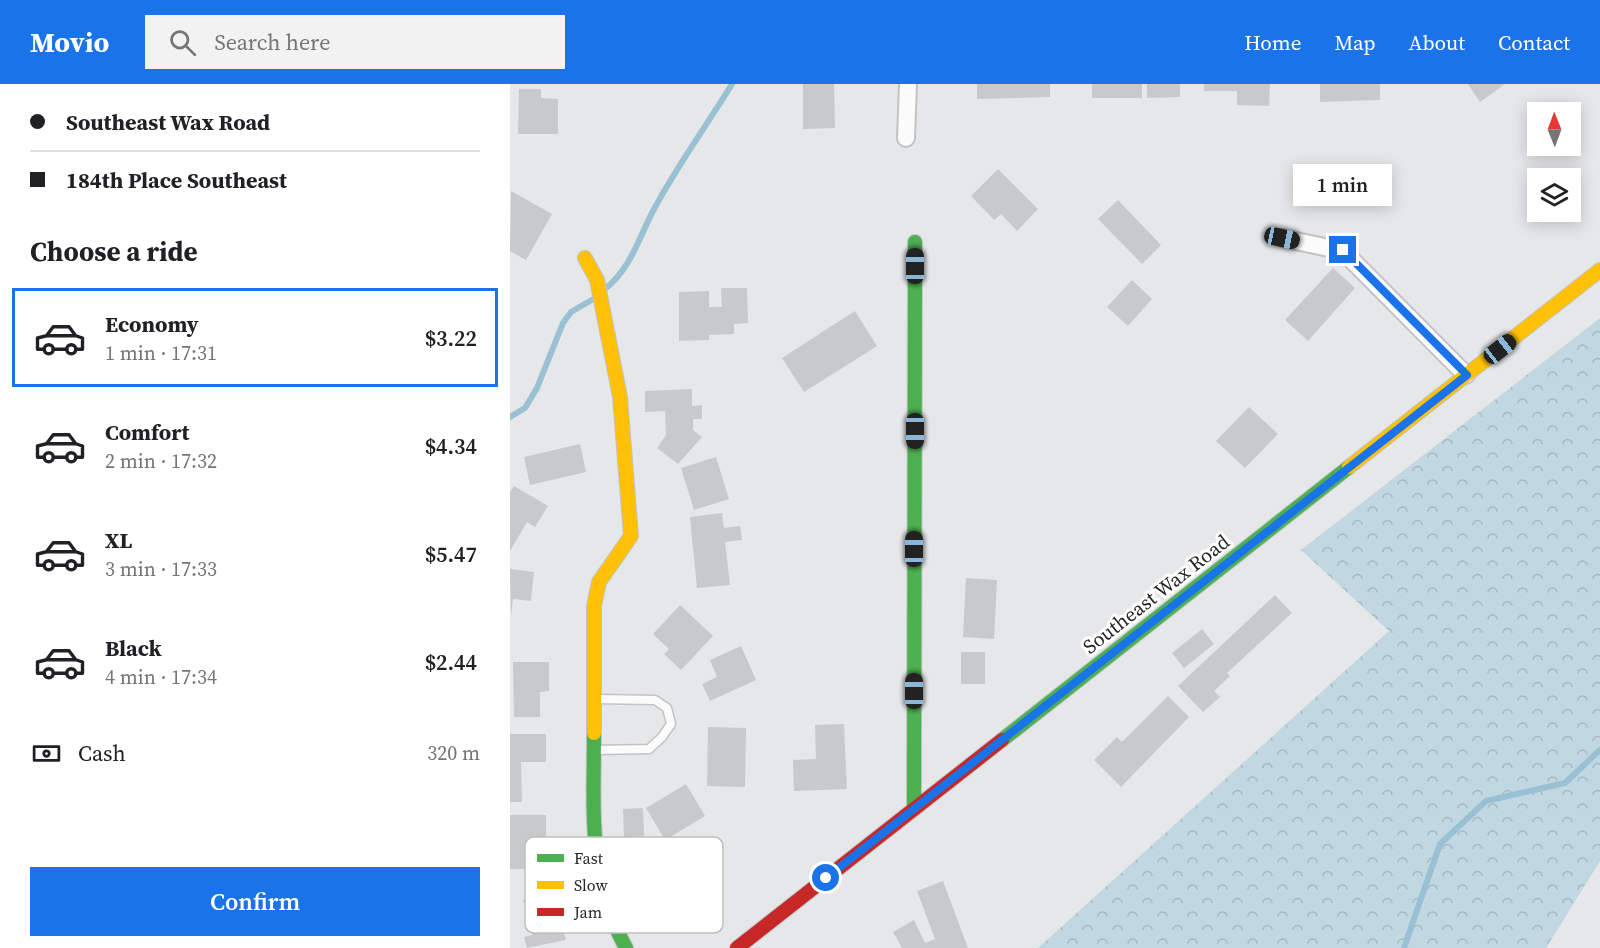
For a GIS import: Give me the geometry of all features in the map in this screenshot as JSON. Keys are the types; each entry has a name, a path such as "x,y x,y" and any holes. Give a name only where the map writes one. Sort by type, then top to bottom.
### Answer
{"street":[{"path":"906,138 908,84"},
{"path":"1282,238 1343,250 1467,375"},
{"path":"914,809 915,242"},
{"path":"585,258 597,280 620,397 631,536 599,582 594,606 592,822 594,837"},
{"name":"Southeast Wax Road","path":"737,948 1600,270"},
{"path":"619,933 626,948"}],"lane":[{"path":"593,699 655,700 667,708 671,724 662,737 649,749 593,750"}],"green space":[{"path":"1600,318 1600,861 1546,948 1038,948 1389,631 1301,550"}],"building":[{"path":"803,84 834,84 835,128 803,129"},
{"path":"977,84 1050,84 1050,97 977,99"},
{"path":"1092,84 1142,84 1142,98 1092,98"},
{"path":"1147,84 1180,84 1180,97 1147,98"},
{"path":"1204,84 1270,84 1269,106 1237,105 1237,91 1204,91"},
{"path":"1320,84 1380,84 1380,100 1320,102"},
{"path":"1468,84 1505,84 1480,102"},
{"path":"519,89 541,89 541,98 558,99 558,134 518,134"},
{"path":"998,169 1038,209 1017,231 1001,214 994,220 971,196"},
{"path":"511,191 552,214 526,260 510,251"},
{"path":"1118,200 1161,245 1142,264 1098,219"},
{"path":"1333,268 1355,288 1308,341 1285,320"},
{"path":"1132,280 1152,299 1128,326 1107,307"},
{"path":"721,288 747,288 748,323 734,324 734,334 709,335 709,340 679,341 679,292 709,291 709,307 722,307"},
{"path":"855,311 877,346 804,392 782,358"},
{"path":"692,389 692,406 702,405 702,419 693,419 693,430 702,437 678,464 657,448 666,435 665,411 645,412 645,391"},
{"path":"1249,407 1278,434 1245,468 1216,441"},
{"path":"580,444 586,472 530,485 524,457"},
{"path":"716,457 729,499 694,510 681,468"},
{"path":"514,486 548,506 535,527 527,522 510,551 510,492"},
{"path":"722,513 724,528 740,526 742,540 725,542 730,585 697,588 690,517"},
{"path":"510,569 534,572 531,601 513,599 511,616"},
{"path":"966,578 997,580 994,639 963,637"},
{"path":"1275,595 1292,613 1227,673 1230,676 1214,691 1220,697 1203,712 1178,686"},
{"path":"680,605 713,636 681,670 664,654 669,649 653,634"},
{"path":"1202,629 1214,644 1184,668 1172,653"},
{"path":"741,646 756,680 710,701 702,684 717,677 710,660"},
{"path":"961,652 985,652 985,684 961,684"},
{"path":"513,662 549,662 549,691 540,692 540,717 514,717"},
{"path":"1168,696 1189,717 1121,787 1094,760 1117,737 1122,742"},
{"path":"844,724 847,789 794,791 793,760 816,759 815,725"},
{"path":"708,727 746,728 745,787 707,786"},
{"path":"510,734 546,734 546,762 521,762 522,802 510,802"},
{"path":"686,784 705,816 670,837 663,837 646,808"},
{"path":"643,808 644,836 624,837 623,809"},
{"path":"510,815 546,815 546,837 525,837 525,869 510,869"},
{"path":"943,881 968,948 902,948 893,932 914,920 925,943 935,939 917,891"},
{"path":"531,933 564,933 566,940 527,948 524,937 532,935"}],"waterway":[{"path":"605,289 628,263 662,195 732,84"},
{"path":"510,417 525,408 537,388 563,323 571,312 595,298"},
{"path":"1404,948 1440,844 1486,801 1565,783 1600,750"}],"traffic: fast":[{"path":"914,809 915,242"},
{"path":"1002,740 1349,467"},
{"path":"594,733 595,837"},
{"path":"619,933 626,948"}],"traffic: slow":[{"path":"585,258 597,280 620,397 631,536 599,582 594,606 594,733"},
{"path":"1349,467 1600,270"}],"traffic: jam":[{"path":"737,948 1002,740"}],"route":[{"path":"826,878 1467,375 1343,250"}]}
